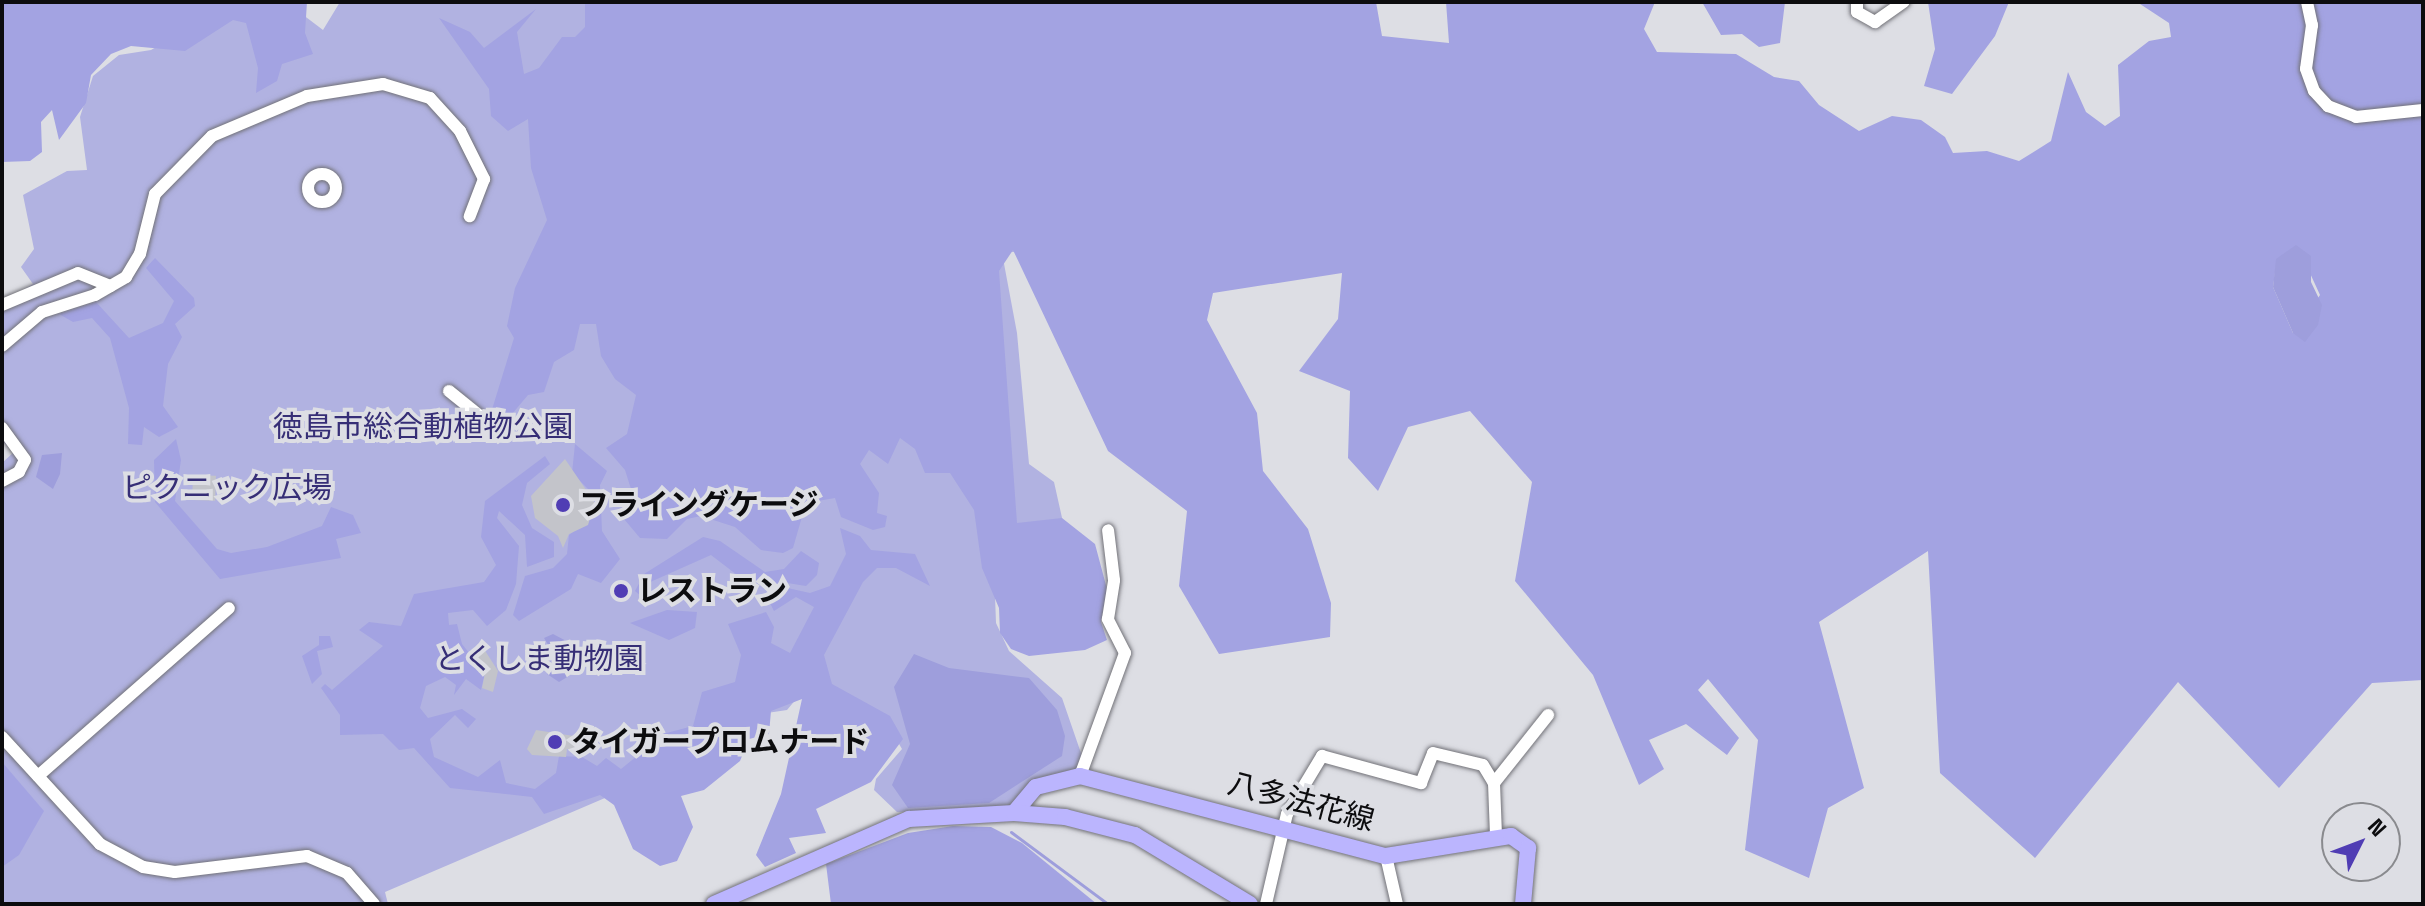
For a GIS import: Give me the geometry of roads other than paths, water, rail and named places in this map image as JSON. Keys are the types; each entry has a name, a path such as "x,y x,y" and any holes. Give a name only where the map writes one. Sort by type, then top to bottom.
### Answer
{"main road":[{"name":"八多法花線","path":"1014,813 1036,787 1080,776 1283,826 1386,856 1496,835"},
{"path":"714,904 909,819 1014,813 1065,817 1135,835 1250,904"},
{"path":"1496,835 1511,836 1528,848 1523,904"}],"street":[{"path":"1857,2 1857,12 1875,22 1904,2"},
{"path":"2307,2 2312,25 2306,69 2314,91 2328,106 2356,117 2423,110"},
{"path":"2,346 42,312 110,286 135,266 155,194 212,136 281,105 360,85 402,87 447,113 484,179 470,216"},
{"path":"2,305 78,273 110,286"},
{"path":"449,391 485,420"},
{"path":"2,428 25,460 19,472 2,481"},
{"path":"1080,776 1125,653 1108,619 1114,580 1108,530"},
{"path":"38,776 229,608"},
{"path":"1494,783 1548,715"},
{"path":"2,737 100,844 143,867 175,872 307,856 347,873 374,904"},
{"path":"1266,904 1283,826 1322,756 1421,783 1433,753 1461,755 1483,765 1494,783 1496,835"},
{"path":"1386,856 1397,904"}],"waterway":[{"path":"1011,832 1108,904"}],"place":[{"name":"フライングケージ","path":"563,505"},
{"name":"レストラン","path":"621,591"},
{"name":"タイガープロムナード","path":"555,742"}],"park label":[{"name":"徳島市総合動植物公園","path":"423,427"},
{"name":"ピクニック広場","path":"227,488"},
{"name":"とくしま動物園","path":"539,659"}]}
